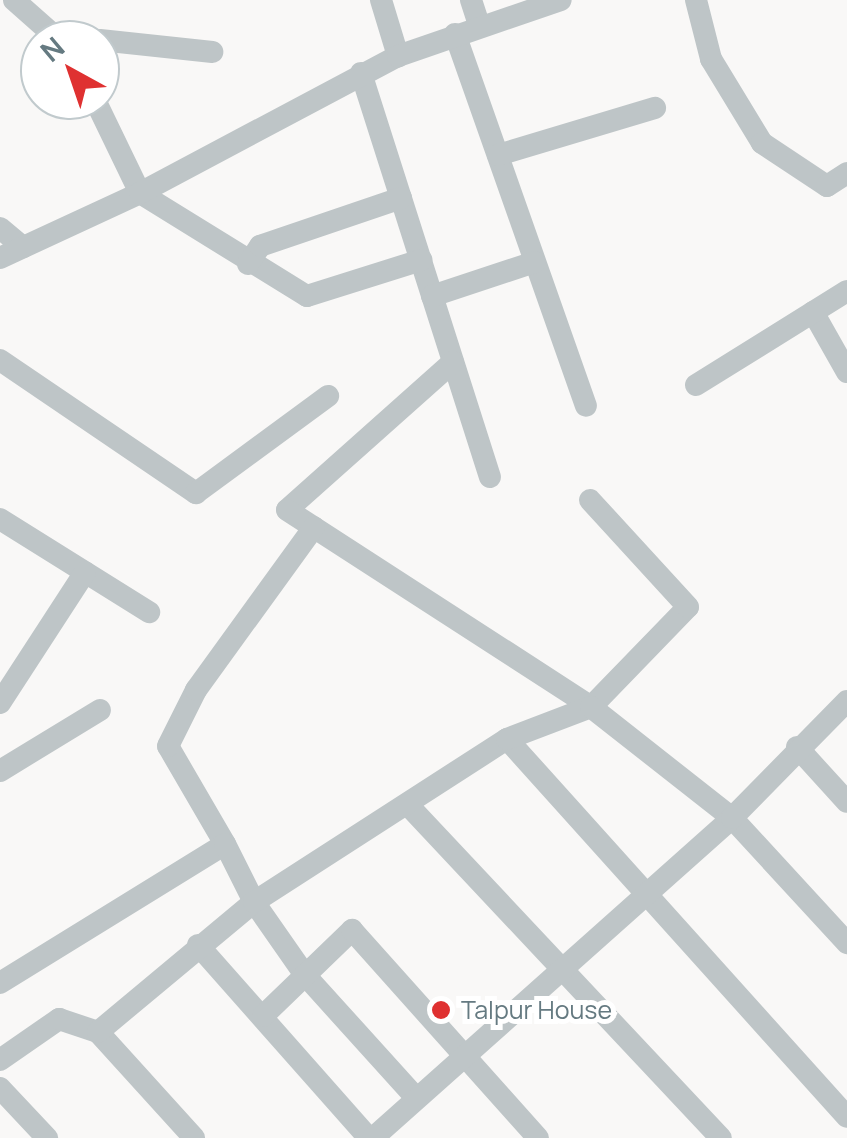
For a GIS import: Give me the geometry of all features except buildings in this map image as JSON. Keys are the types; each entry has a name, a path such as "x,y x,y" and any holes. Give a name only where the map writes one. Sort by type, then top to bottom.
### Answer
{"street":[{"path":"14,0 36,20"},
{"path":"381,0 398,56"},
{"path":"471,0 479,25"},
{"path":"0,258 140,193 398,56 561,0"},
{"path":"696,0 711,59 762,143 827,186 847,173"},
{"path":"455,34 586,406"},
{"path":"120,42 212,52"},
{"path":"360,74 490,477"},
{"path":"498,155 655,108"},
{"path":"105,120 140,193 248,264 307,296 420,260"},
{"path":"248,264 260,246 401,198"},
{"path":"0,228 23,247"},
{"path":"432,296 535,262"},
{"path":"696,385 847,291"},
{"path":"813,312 847,372"},
{"path":"0,360 196,493 328,396"},
{"path":"454,362 288,507 591,707 732,818 847,944"},
{"path":"98,1032 254,902 507,739 591,707 688,606 590,500"},
{"path":"0,519 149,612"},
{"path":"314,527 196,690 168,746 254,902 304,975 416,1098"},
{"path":"0,703 85,572"},
{"path":"198,945 370,1138 732,818 797,747 847,702"},
{"path":"0,771 100,710"},
{"path":"507,739 649,891 847,1117"},
{"path":"797,747 847,802"},
{"path":"408,805 721,1138"},
{"path":"0,983 225,844"},
{"path":"263,1016 352,930 538,1138"},
{"path":"0,1060 59,1019 98,1032 194,1138"},
{"path":"0,1088 47,1138"}],"place":[{"name":"Talpur House","path":"441,1010"}]}
